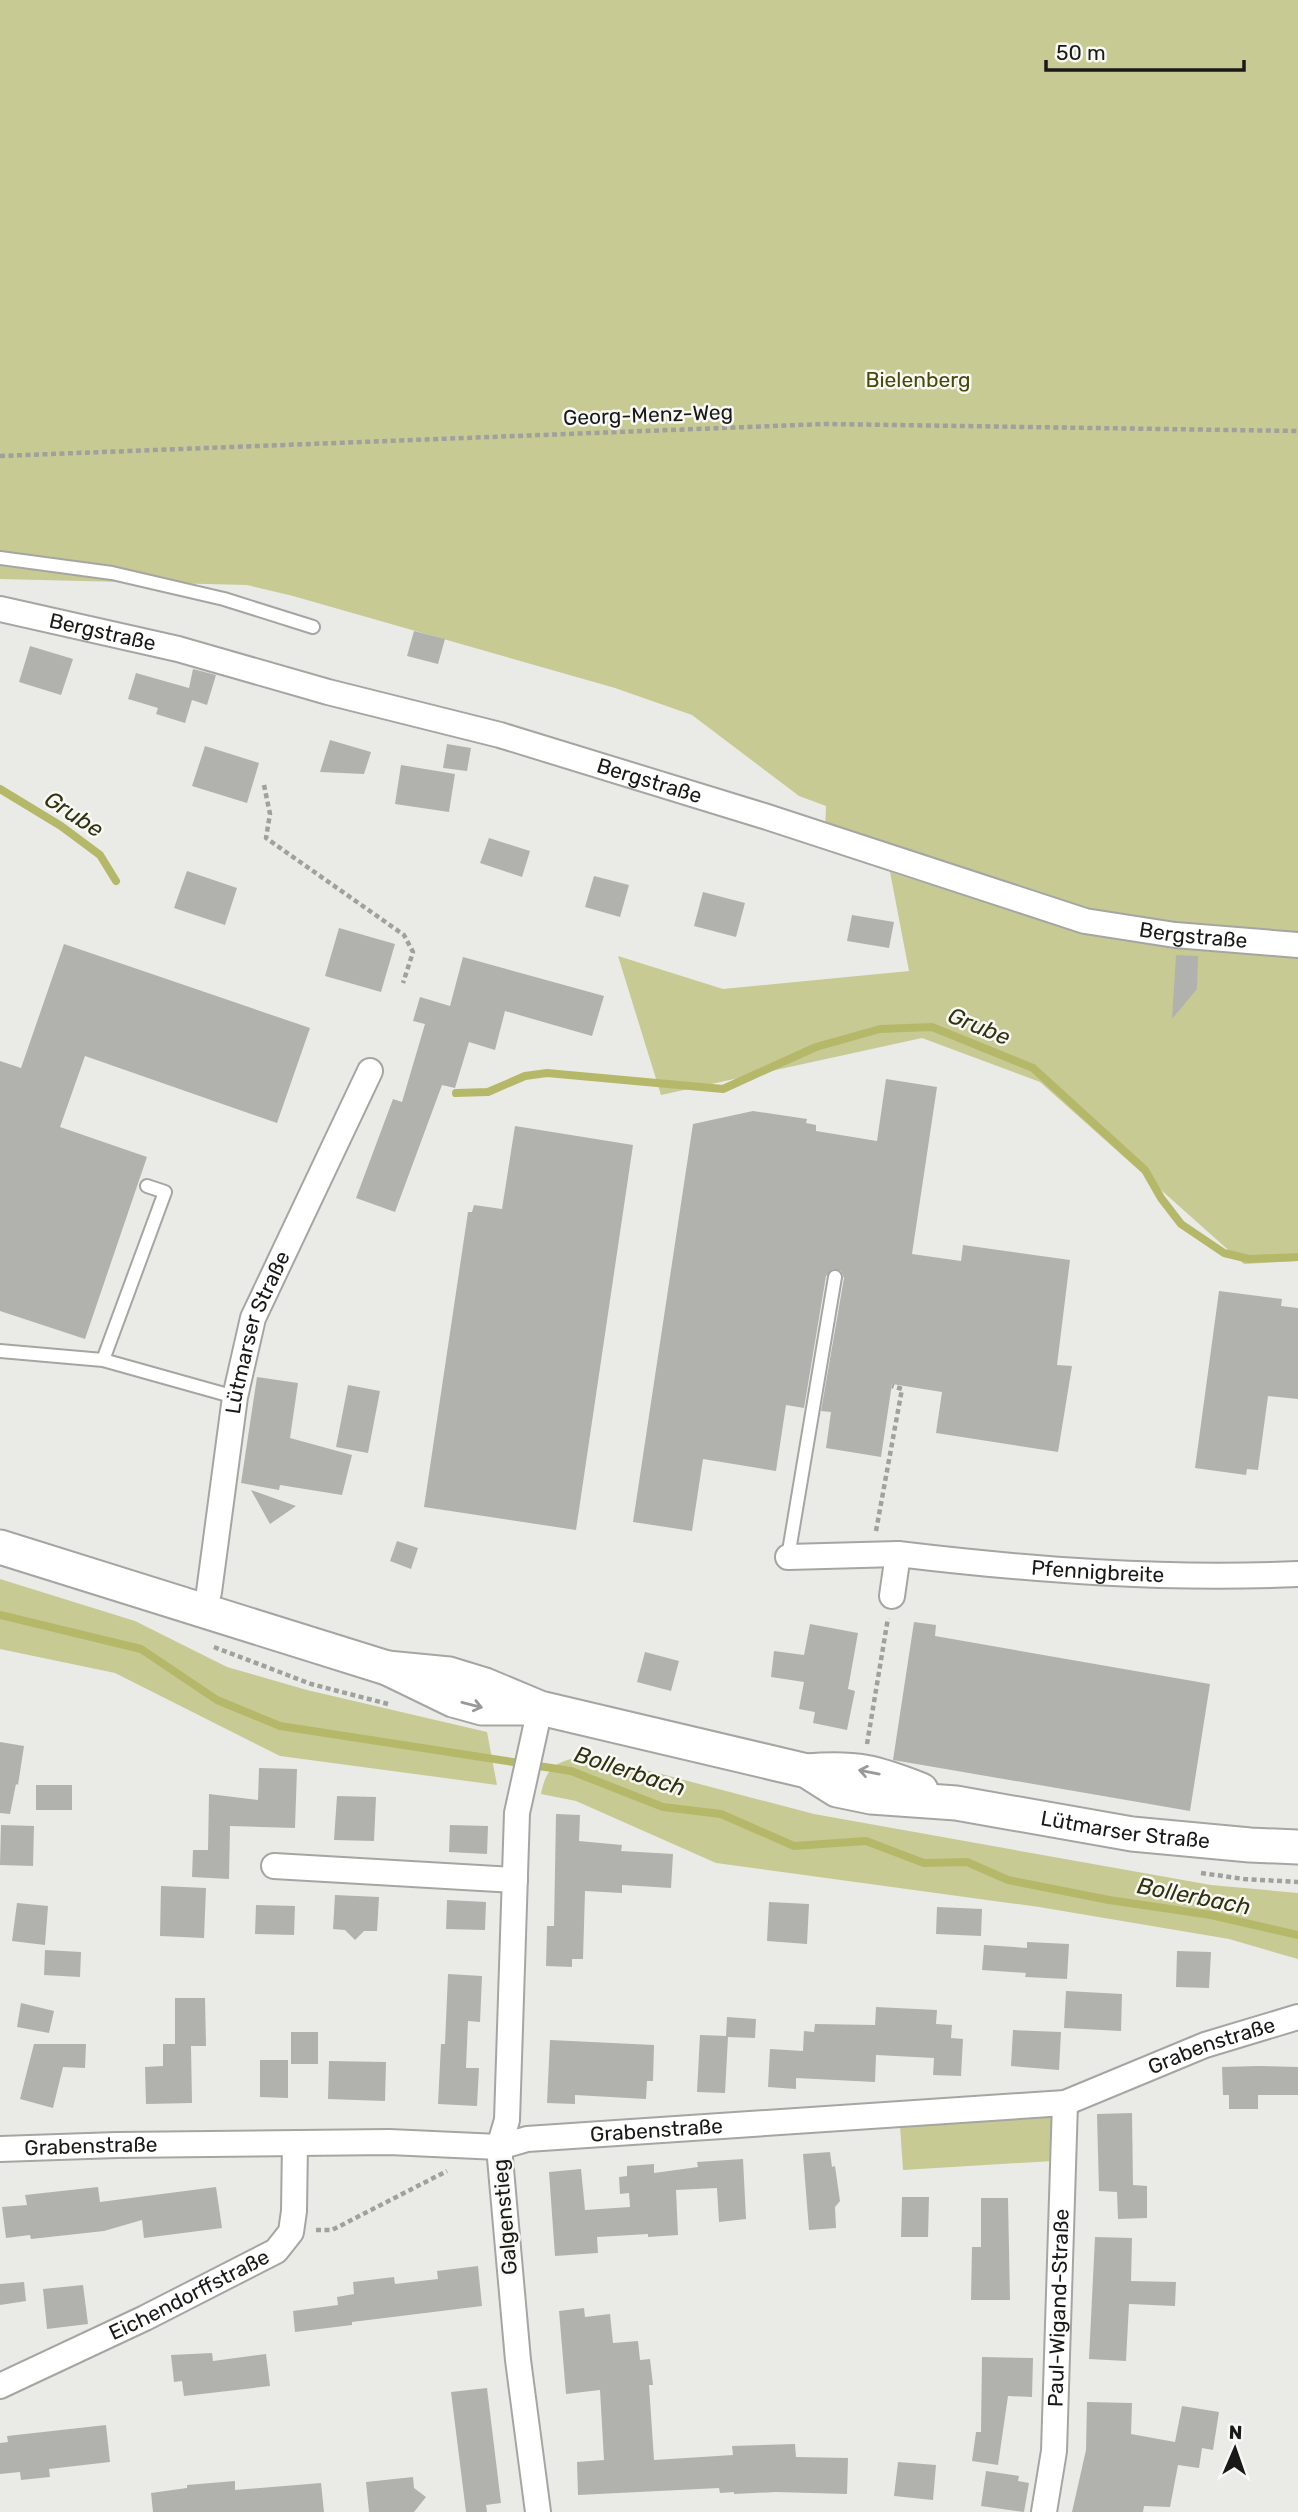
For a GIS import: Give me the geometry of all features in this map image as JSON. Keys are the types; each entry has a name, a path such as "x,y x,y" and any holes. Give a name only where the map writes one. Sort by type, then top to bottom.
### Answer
{"main road":[{"name":"Lütmarser Straße","path":"0,1547 387,1668 443,1696 482,1708 537,1722 807,1771 843,1768 879,1774 956,1803"},
{"name":"Lütmarser Straße","path":"807,1771 837,1790 857,1795 956,1803 1132,1834 1298,1847"}],"street":[{"name":"Bergstraße","path":"0,609 178,649 328,692 500,736 764,816 1085,921 1175,935 1298,945"},
{"name":"Lütmarser Straße","path":"203,1611 209,1592 235,1397 253,1318 370,1071"},
{"name":"Pfennigbreite","path":"788,1557 898,1555 1025,1569 1115,1575 1182,1577 1298,1574"},
{"path":"892,1595 898,1555"},
{"name":"Galgenstieg","path":"537,1722 517,1813 507,2120 499,2147 518,2360 538,2512"},
{"path":"274,1867 515,1880"},
{"name":"Grabenstraße","path":"0,2149 389,2141 499,2147 527,2139 1065,2103 1205,2045 1298,2017"},
{"name":"Paul-Wigand-Straße","path":"1044,2512 1054,2451 1065,2103"},
{"name":"Eichendorffstraße","path":"0,2386 134,2323 276,2251 291,2232 295,2143"}],"lane":[{"path":"0,558 112,573 224,599 313,627"},
{"path":"103,1360 165,1192 146,1186"},
{"path":"788,1557 835,1277"},
{"path":"0,1351 103,1360 235,1397"}],"path":[{"name":"Georg-Menz-Weg","path":"0,456 825,424 1298,431"},
{"path":"264,785 270,814 266,838 404,935 413,953 404,983"},
{"path":"871,1556 902,1389 892,1387"},
{"path":"862,1771 892,1595"},
{"path":"291,2232 332,2230 440,2175 453,2168 457,2145"}],"green space":[{"name":"Bielenberg","path":"0,0 1298,0 1298,933 1099,918 825,829 826,806 799,796 692,715 615,688 293,596 247,585 0,579"},
{"path":"890,872 1080,932 1298,954 1298,1261 1244,1264 1040,1082 922,1038 661,1095 618,956 723,989 909,971"},
{"path":"0,1579 135,1621 227,1667 307,1690 487,1732 497,1785 280,1756 115,1673 0,1649"},
{"path":"589,1755 814,1814 1211,1885 1298,1893 1298,1959 1229,1939 1039,1907 716,1863 576,1801 541,1794 551,1769 571,1759"},
{"path":"1052,2114 1053,2161 903,2170 900,2126"}],"building":[{"path":"414,631 445,639 438,664 407,656"},
{"path":"30,646 73,659 61,695 19,682"},
{"path":"193,669 216,675 207,705 192,700 185,723 156,714 158,708 128,699 136,673 189,688"},
{"path":"330,740 371,752 364,774 320,772"},
{"path":"447,744 471,748 467,771 443,768"},
{"path":"205,746 259,763 247,803 192,786"},
{"path":"401,765 455,774 449,812 395,804"},
{"path":"489,838 530,851 522,877 480,863"},
{"path":"187,871 237,888 225,925 174,908"},
{"path":"594,876 629,885 620,917 585,907"},
{"path":"703,892 745,903 736,937 694,926"},
{"path":"852,915 894,922 889,948 847,941"},
{"path":"339,928 395,944 381,992 325,976"},
{"path":"64,944 310,1028 277,1123 85,1056 60,1127 147,1157 85,1339 0,1311 0,1061 21,1068"},
{"path":"1176,955 1198,956 1197,989 1172,1019"},
{"path":"463,957 604,996 592,1036 505,1011 495,1050 469,1042 455,1088 442,1085 395,1212 356,1198 393,1099 402,1102 425,1024 413,1021 420,997 450,1006"},
{"path":"886,1079 937,1087 912,1254 961,1261 963,1245 1070,1260 1057,1365 1072,1366 1058,1452 936,1433 942,1392 892,1384 881,1457 826,1448 831,1412 821,1411 844,1278 841,1271 833,1269 826,1276 804,1408 786,1405 776,1471 703,1459 692,1531 633,1522 693,1124 753,1111 807,1119 806,1123 816,1125 816,1131 877,1141"},
{"path":"515,1126 633,1145 576,1530 424,1507 468,1212 472,1212 474,1205 502,1209"},
{"path":"1219,1291 1282,1299 1281,1306 1298,1308 1298,1399 1268,1396 1258,1470 1247,1469 1246,1475 1195,1468"},
{"path":"257,1377 298,1383 290,1438 352,1455 342,1495 280,1485 279,1490 241,1483"},
{"path":"348,1385 380,1391 368,1453 336,1447"},
{"path":"251,1490 296,1506 270,1524"},
{"path":"397,1541 418,1548 411,1569 390,1561"},
{"path":"914,1622 936,1625 935,1636 1210,1684 1190,1811 893,1760"},
{"path":"810,1624 858,1633 848,1689 855,1691 847,1730 813,1723 815,1712 799,1709 804,1682 771,1677 774,1651 804,1655"},
{"path":"645,1652 679,1661 671,1691 637,1682"},
{"path":"0,1742 24,1746 10,1814 0,1813"},
{"path":"259,1768 297,1769 295,1828 230,1826 229,1879 192,1877 193,1850 208,1850 209,1794 258,1800"},
{"path":"36,1785 72,1785 72,1810 36,1810"},
{"path":"337,1796 376,1797 374,1841 334,1840"},
{"path":"556,1814 580,1815 579,1841 622,1845 621,1851 673,1854 671,1888 622,1885 622,1893 585,1891 583,1959 572,1959 572,1967 546,1966 547,1926 554,1926"},
{"path":"1,1825 34,1826 33,1866 0,1865"},
{"path":"450,1825 488,1826 487,1854 449,1852"},
{"path":"161,1886 206,1888 204,1938 160,1936"},
{"path":"335,1895 379,1897 377,1931 364,1931 355,1940 345,1930 333,1929"},
{"path":"447,1900 486,1902 485,1930 446,1929"},
{"path":"769,1902 809,1904 807,1944 767,1941"},
{"path":"17,1903 48,1906 45,1945 12,1941"},
{"path":"256,1905 295,1906 294,1935 255,1934"},
{"path":"937,1907 982,1909 981,1936 936,1934"},
{"path":"1027,1942 1069,1944 1067,1979 1025,1977 1026,1973 982,1970 984,1945 1027,1948"},
{"path":"45,1950 81,1952 80,1977 44,1975"},
{"path":"1177,1951 1211,1952 1209,1988 1176,1987"},
{"path":"448,1974 482,1976 480,2022 468,2021 466,2068 479,2068 477,2106 438,2104 441,2044 445,2044"},
{"path":"1066,1991 1122,1994 1121,2031 1064,2028"},
{"path":"175,1998 205,1998 206,2046 191,2046 192,2103 146,2104 145,2067 163,2066 163,2044 175,2044"},
{"path":"21,2003 54,2011 49,2033 17,2027"},
{"path":"876,2007 937,2010 936,2024 952,2025 951,2038 963,2039 961,2076 933,2075 934,2058 876,2055 875,2082 796,2078 796,2089 768,2087 770,2049 803,2051 804,2031 814,2032 815,2024 875,2025"},
{"path":"727,2017 756,2019 755,2038 728,2037 725,2093 697,2092 700,2035 726,2036"},
{"path":"1013,2030 1061,2032 1059,2070 1011,2066"},
{"path":"291,2032 318,2032 318,2064 291,2064"},
{"path":"550,2040 654,2045 653,2081 647,2081 646,2099 575,2095 575,2104 547,2103"},
{"path":"34,2044 86,2044 85,2068 63,2067 53,2108 20,2099"},
{"path":"260,2060 288,2060 288,2098 260,2097"},
{"path":"329,2061 386,2062 385,2101 328,2099"},
{"path":"1222,2067 1298,2067 1298,2095 1258,2095 1258,2109 1229,2109 1229,2095 1223,2095"},
{"path":"1132,2113 1133,2185 1147,2186 1147,2218 1118,2219 1117,2192 1099,2191 1097,2114"},
{"path":"830,2152 840,2201 835,2207 836,2228 809,2230 803,2154"},
{"path":"743,2159 746,2219 719,2222 717,2188 676,2190 678,2235 597,2237 598,2253 555,2256 549,2172 581,2169 585,2210 630,2207 629,2193 620,2194 619,2177 627,2176 627,2166 654,2164 654,2173 698,2167 697,2162"},
{"path":"98,2187 100,2202 216,2187 222,2228 144,2238 142,2220 104,2231 31,2239 30,2235 6,2238 2,2207 27,2205 25,2195"},
{"path":"902,2197 929,2197 928,2237 901,2237"},
{"path":"981,2198 1008,2198 1010,2300 971,2300 972,2247 981,2247"},
{"path":"1095,2237 1132,2238 1131,2281 1176,2282 1175,2306 1129,2304 1126,2361 1089,2359"},
{"path":"478,2266 482,2306 295,2332 293,2311 338,2305 337,2297 354,2294 353,2282 394,2277 395,2284 438,2279 437,2271"},
{"path":"24,2282 26,2301 0,2305 0,2284"},
{"path":"83,2285 88,2324 47,2329 43,2289"},
{"path":"584,2308 585,2317 610,2314 613,2343 638,2341 640,2360 650,2359 654,2460 733,2455 732,2446 795,2444 796,2457 848,2458 847,2494 734,2494 720,2493 719,2488 578,2495 577,2462 604,2460 600,2390 566,2394 559,2311"},
{"path":"212,2353 213,2361 266,2354 270,2386 184,2396 182,2381 174,2382 171,2355"},
{"path":"982,2357 1033,2358 1032,2397 1008,2396 998,2465 972,2461 976,2432 981,2432"},
{"path":"487,2388 501,2503 486,2505 487,2512 466,2512 451,2392"},
{"path":"1087,2402 1132,2403 1131,2434 1175,2442 1182,2406 1219,2412 1213,2450 1202,2448 1199,2468 1178,2465 1170,2507 1144,2506 1143,2512 1072,2512 1086,2450"},
{"path":"106,2425 110,2462 49,2469 50,2477 21,2480 20,2472 0,2474 0,2443 8,2442 7,2436"},
{"path":"898,2462 936,2465 933,2500 894,2496"},
{"path":"986,2471 1019,2476 1018,2481 1029,2483 1024,2512 981,2506"},
{"path":"413,2477 414,2488 426,2497 414,2512 369,2512 366,2482"},
{"path":"235,2481 235,2490 321,2483 324,2512 153,2512 151,2493 187,2488 187,2485"}],"waterway":[{"name":"Grube","path":"0,789 61,826 100,855 116,881"},
{"name":"Grube","path":"456,1093 488,1092 525,1076 547,1073 723,1089 816,1047 880,1029 932,1027 1033,1068 1145,1170 1161,1198 1181,1224 1224,1253 1249,1259 1298,1257"},
{"name":"Bollerbach","path":"0,1615 141,1649 217,1700 280,1726 571,1771 663,1807 721,1814 794,1846 866,1841 924,1863 967,1862 1008,1880 1109,1900 1211,1915 1298,1935"}]}
